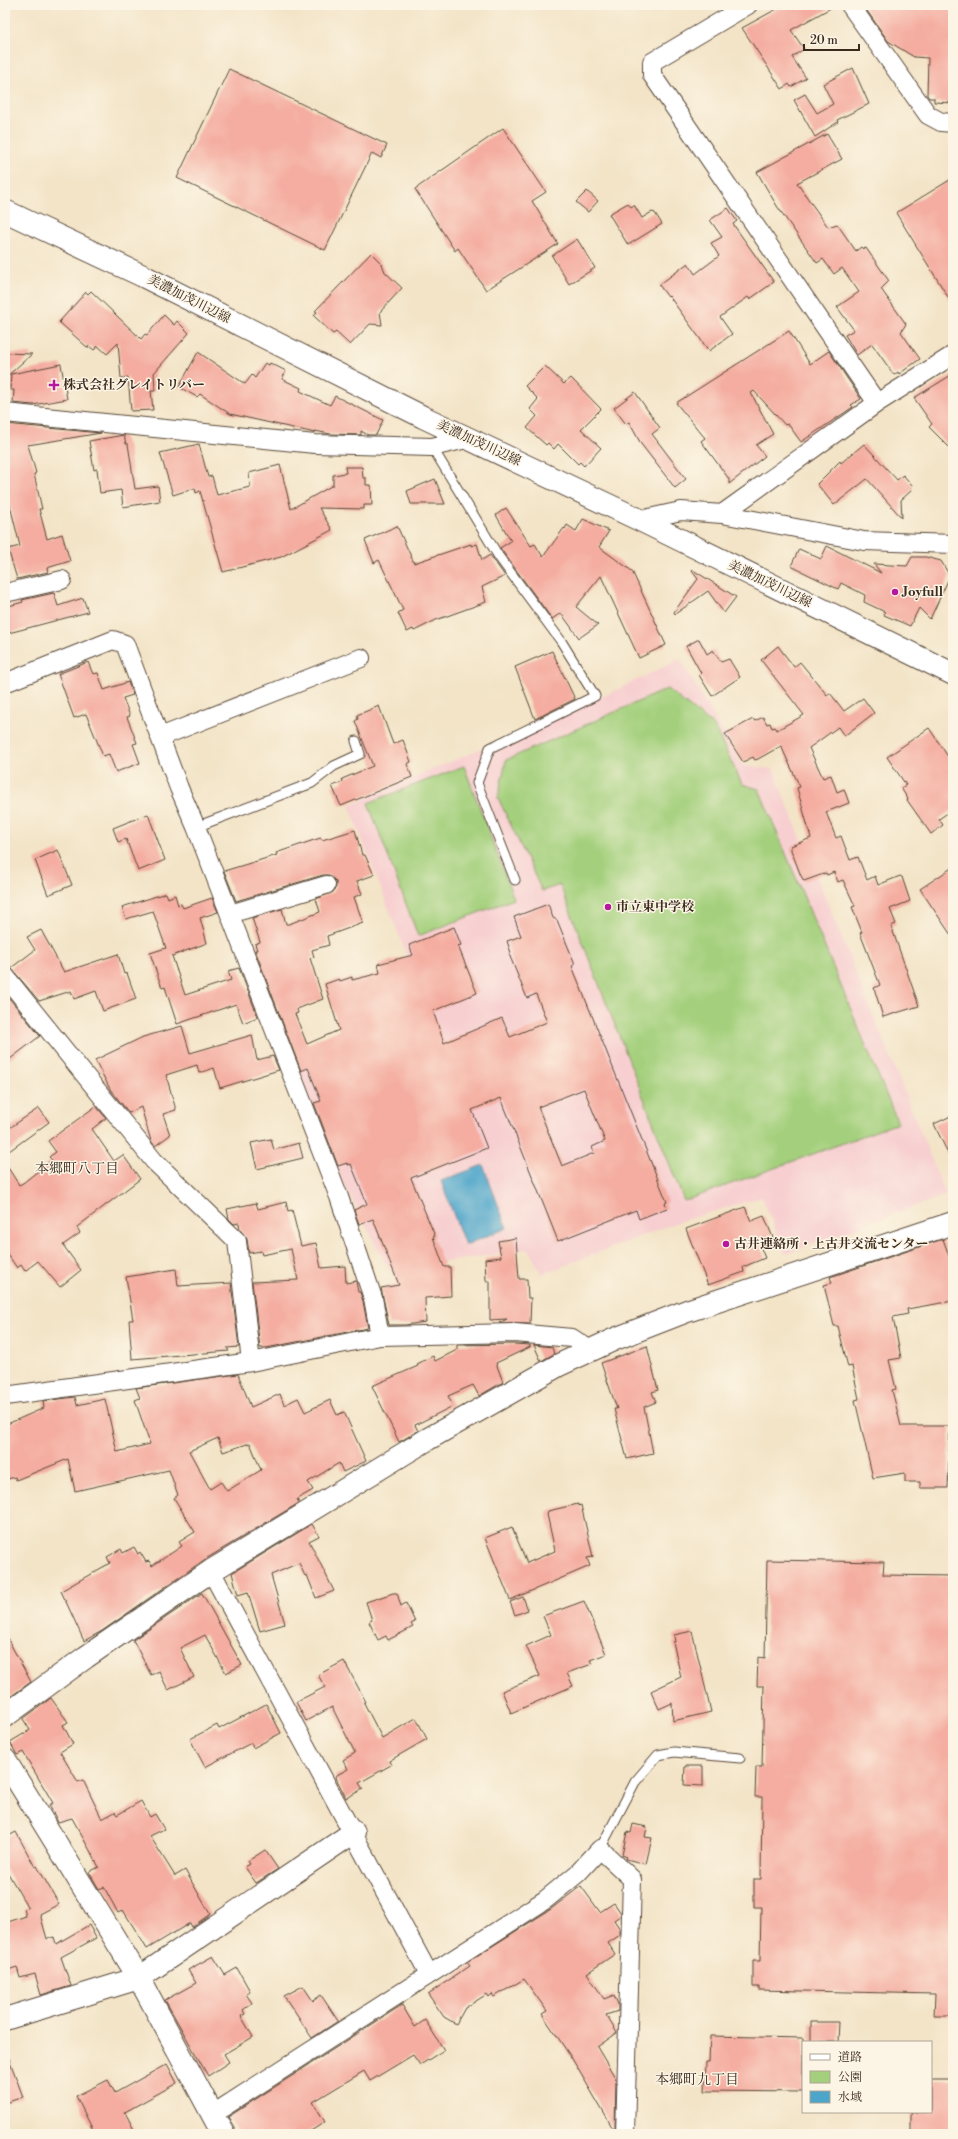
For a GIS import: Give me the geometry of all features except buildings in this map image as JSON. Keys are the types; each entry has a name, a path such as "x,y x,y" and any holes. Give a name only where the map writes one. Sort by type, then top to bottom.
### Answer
{"street":[{"path":"748,5 652,62 652,75 877,403"},
{"path":"850,5 928,115 941,122 953,123"},
{"name":"美濃加茂川辺線","path":"5,211 143,276 424,417 471,438 640,520 953,674"},
{"path":"722,514 877,403 953,355"},
{"path":"5,413 315,444 432,447 471,438"},
{"path":"640,520 681,511 722,514 864,541 953,544"},
{"path":"5,593 62,580"},
{"path":"5,683 113,640 125,644 339,1197 373,1298 380,1336"},
{"path":"160,737 361,658"},
{"path":"230,914 326,884"},
{"path":"5,976 154,1161 236,1241 250,1362"},
{"path":"5,1716 86,1657 211,1571 435,1435 559,1365 590,1350 687,1310 953,1223"},
{"path":"5,1396 250,1362 380,1336 515,1334 572,1338 590,1350"},
{"path":"211,1571 354,1832 429,1974"},
{"path":"5,1760 138,1978 223,2134"},
{"path":"5,2019 38,2011 60,2001 138,1978 354,1832"},
{"path":"213,2114 545,1900 578,1873 600,1849 632,1879 626,2134"}],"lane":[{"path":"432,447 499,557 561,641 595,696 490,748 477,783 515,880"},
{"path":"196,827 312,784 334,766 360,754 356,741"},
{"path":"600,1849 635,1782 658,1755 674,1752 740,1758"}],"shaded area":[{"name":"市立東中学校","path":"680,659 743,766 773,769 946,1195 785,1254 762,1197 681,1221 542,1274 528,1249 390,1271 338,1174 296,1064 427,1009 349,805 600,698"}],"green space":[{"path":"667,689 714,726 742,784 759,789 898,1123 684,1201 560,885 542,891 498,798 506,760"},
{"path":"464,766 514,899 418,936 368,803"}],"water":[{"path":"483,1165 507,1228 465,1245 441,1181"}],"place":[{"name":"株式会社グレイトリバー","path":"54,385"},
{"name":"Joyfull","path":"895,592"},
{"name":"市立東中学校","path":"608,907"},
{"name":"古井連絡所・上古井交流センター","path":"726,1244"}],"district":[{"name":"本郷町八丁目","path":"77,1169"},
{"name":"本郷町九丁目","path":"697,2080"}]}
